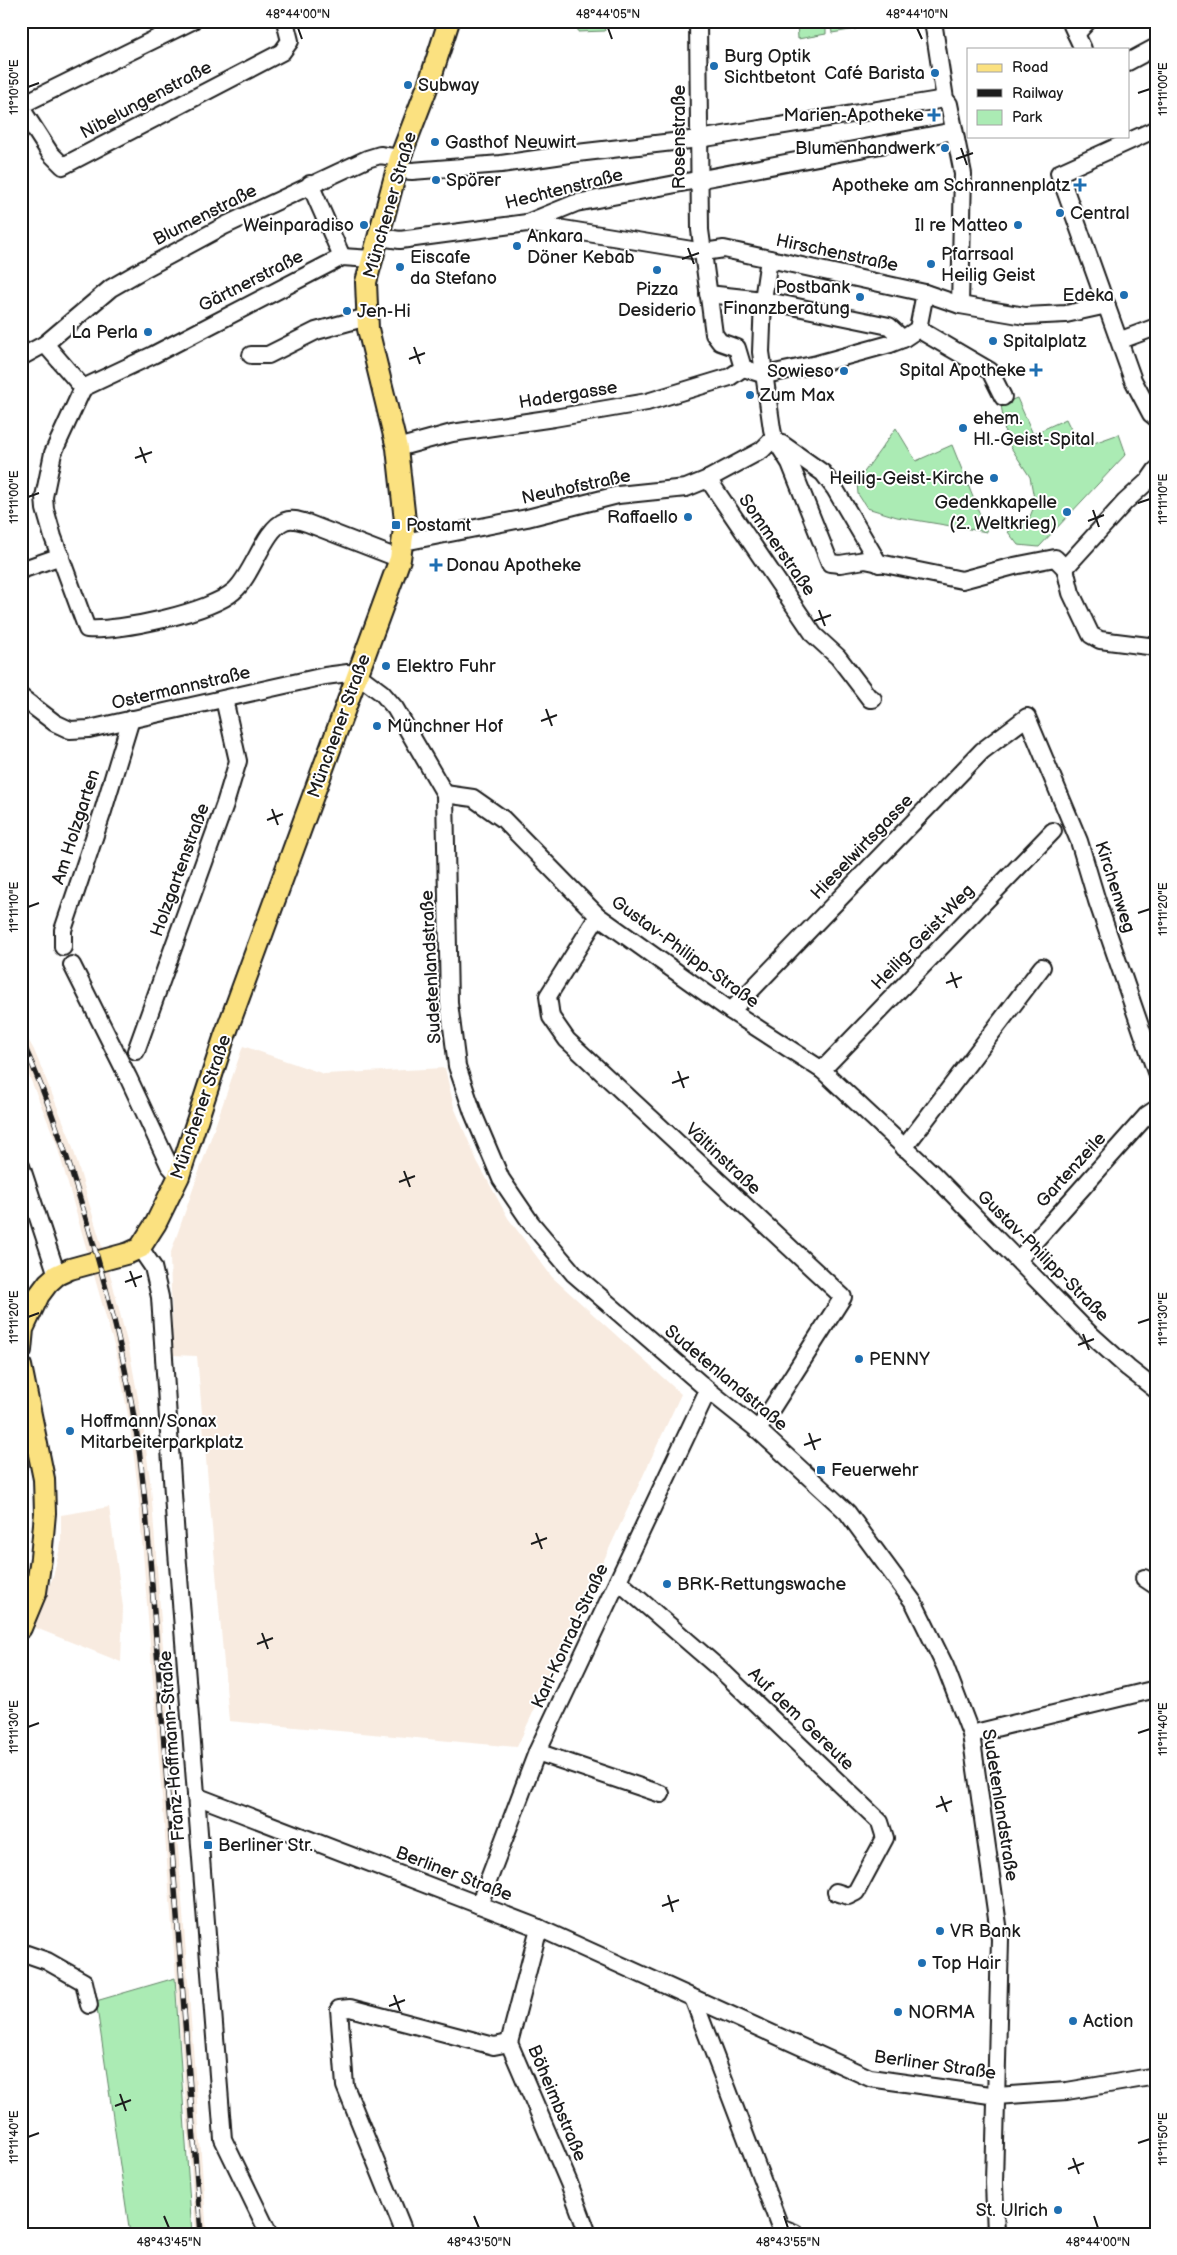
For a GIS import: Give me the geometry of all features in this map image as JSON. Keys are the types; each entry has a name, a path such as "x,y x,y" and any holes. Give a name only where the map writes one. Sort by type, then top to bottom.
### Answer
{"main road":[{"name":"Münchener Straße","path":"140,1248 156,1223 179,1176 224,1038 402,550 405,521 397,448 369,336 366,282 399,164 430,80 449,21"},
{"path":"21,1350 24,1329 39,1296 48,1283 57,1275 70,1269 130,1253 140,1248"},
{"path":"21,1366 44,1479 45,1513 41,1558 28,1591 21,1628"}],"street":[{"path":"21,106 192,21"},
{"name":"Nibelungenstraße","path":"21,106 50,153 64,166 282,52 290,42 285,21"},
{"name":"Rosenstraße","path":"698,21 698,179 700,230 708,294 714,334 720,342 737,348 743,368"},
{"path":"933,21 946,99 949,104 963,174 960,305 1025,316 1066,314 1108,304"},
{"path":"1076,35 1088,21"},
{"path":"1130,61 1156,47"},
{"name":"Blumenstraße","path":"21,357 45,344 111,288 224,226 310,184 380,155 412,171 501,164 699,139 946,99"},
{"path":"1130,137 1156,129"},
{"name":"Hechtenstraße","path":"379,237 400,240 527,223 576,203 954,132"},
{"path":"1125,139 1059,173 1121,340 1133,380 1150,414 1156,418"},
{"path":"310,184 342,258"},
{"name":"Hirschenstraße","path":"527,223 704,252 724,248 925,293 960,305"},
{"name":"Gärtnerstraße","path":"84,388 153,355 342,258 372,259"},
{"path":"769,259 762,300 762,352 774,438 790,463 830,563 840,564 865,560 962,580 1014,566 1055,558 1065,568 1071,593 1092,635 1100,640 1156,648"},
{"path":"743,368 765,375 845,357 903,339 918,329 925,293"},
{"path":"708,294 762,300 890,326 903,339"},
{"path":"251,355 268,355 316,331 367,317"},
{"path":"1121,340 1156,327"},
{"path":"918,329 990,371 1003,397"},
{"path":"45,344 84,388 53,453 46,484 45,509 87,629 103,631 166,619 213,602 233,592 247,576 268,536 284,521 295,519 402,550"},
{"name":"Hadergasse","path":"397,448 452,433 647,402 730,377 743,368"},
{"path":"774,438 823,473 835,489 879,564"},
{"name":"Neuhofstraße","path":"402,550 618,495 686,488 708,480 762,450 774,438"},
{"path":"1065,568 1149,480 1156,470"},
{"name":"Sommerstraße","path":"708,480 814,635 838,657 870,699 872,699"},
{"path":"21,570 61,556"},
{"name":"Ostermannstraße","path":"21,697 55,723 70,730 89,729 330,674 348,673 358,675"},
{"name":"Sudetenlandstraße","path":"358,675 376,687 395,708 445,794 449,1003 457,1066 473,1113 501,1178 538,1232 574,1274 708,1390 758,1430 847,1512 914,1603 945,1666 971,1734 1000,1939 994,2183 996,2234"},
{"name":"Holzgartenstraße","path":"136,1052 222,814 238,761 224,699"},
{"name":"Hieselwirtsgasse","path":"731,1011 982,751 1026,717"},
{"name":"Kirchenweg","path":"1026,717 1079,841 1097,901 1156,1072"},
{"name":"Am Holzgarten","path":"63,947 63,930 103,811 131,719"},
{"name":"Gustav-Philipp-Straße","path":"445,794 473,798 503,819 598,916 731,1011 822,1070 932,1173 1089,1333 1156,1390"},
{"name":"Heilig-Geist-Weg","path":"822,1070 1053,832"},
{"name":"Vältinstraße","path":"598,916 548,996 551,1018 567,1040 843,1297 758,1430"},
{"path":"72,965 128,1076 169,1165 179,1176"},
{"path":"904,1148 1042,968"},
{"name":"Gartenzeile","path":"1018,1260 1147,1115 1156,1109"},
{"path":"21,1166 57,1275"},
{"name":"Franz-Hoffmann-Straße","path":"140,1248 153,1267 160,1297 223,2139 269,2234"},
{"name":"Karl-Konrad-Straße","path":"479,1905 536,1752 708,1390"},
{"name":"Auf dem Gereute","path":"618,1580 721,1670 880,1822 885,1838 856,1892 848,1896 836,1892"},
{"path":"971,1734 1156,1689"},
{"path":"536,1752 661,1794"},
{"name":"Berliner Straße","path":"196,1796 539,1928 870,2078 997,2096 1067,2091 1156,2076"},
{"name":"Böheimbstraße","path":"539,1928 509,2043 569,2183 583,2233"},
{"path":"21,1952 47,1961 84,1982 89,2005"},
{"path":"694,1998 780,2227 795,2233"},
{"path":"405,2234 345,2086 339,2009 350,2008 494,2046 509,2043"}],"shaded area":[{"path":"21,1027 34,1050 70,1138 112,1281 130,1354 143,1425 151,1488 207,2234 196,2234 138,1489 130,1426 117,1356 56,1142 21,1056"},
{"path":"243,1046 324,1074 445,1068 454,1107 477,1161 508,1218 552,1277 681,1394 517,1747 229,1721 197,1356 173,1355 170,1255"},
{"path":"109,1507 123,1607 121,1662 31,1626 53,1577 61,1544 61,1515"}],"green space":[{"path":"578,21 603,21 605,31 578,32"},
{"path":"797,21 826,21 826,34 798,39"},
{"path":"830,21 861,21 856,29 832,33"},
{"path":"1017,398 1033,434 1066,419 1080,448 1119,434 1126,454 1039,547 1018,545 1008,532 1029,519 1035,504 1030,477 1006,440 1001,404"},
{"path":"896,428 916,461 952,445 987,532 897,517 867,508 858,494 857,482"},
{"path":"175,1978 192,2234 130,2234 96,2001"}],"railway":[{"path":"21,1039 42,1088 60,1138 92,1239 127,1377 138,1441 150,1559 201,2234"}],"place":[{"name":"Burg Optik Sichtbetont","path":"714,66"},
{"name":"Café Barista","path":"935,73"},
{"name":"Subway","path":"408,85"},
{"name":"Marien-Apotheke","path":"934,115"},
{"name":"Gasthof Neuwirt","path":"435,142"},
{"name":"Blumenhandwerk","path":"945,148"},
{"name":"Spörer","path":"436,180"},
{"name":"Apotheke am Schrannenplatz","path":"1080,185"},
{"name":"Central","path":"1060,213"},
{"name":"Weinparadiso","path":"364,225"},
{"name":"Il re Matteo","path":"1018,225"},
{"name":"Ankara Döner Kebab","path":"517,246"},
{"name":"Pfarrsaal Heilig Geist","path":"931,264"},
{"name":"Eiscafe da Stefano","path":"400,267"},
{"name":"Pizza Desiderio","path":"657,270"},
{"name":"Edeka","path":"1124,295"},
{"name":"Postbank Finanzberatung","path":"860,297"},
{"name":"Jen-Hi","path":"347,311"},
{"name":"La Perla","path":"148,332"},
{"name":"Spitalplatz","path":"993,341"},
{"name":"Spital Apotheke","path":"1036,370"},
{"name":"Sowieso","path":"844,371"},
{"name":"Zum Max","path":"750,395"},
{"name":"ehem. Hl.-Geist-Spital","path":"963,428"},
{"name":"Heilig-Geist-Kirche","path":"994,478"},
{"name":"Gedenkkapelle (2. Weltkrieg)","path":"1067,512"},
{"name":"Raffaello","path":"688,517"},
{"name":"Postamt","path":"396,525"},
{"name":"Donau Apotheke","path":"436,565"},
{"name":"Elektro Fuhr","path":"386,666"},
{"name":"Münchner Hof","path":"377,726"},
{"name":"PENNY","path":"859,1359"},
{"name":"Hoffmann/Sonax Mitarbeiterparkplatz","path":"70,1431"},
{"name":"Feuerwehr","path":"821,1470"},
{"name":"BRK-Rettungswache","path":"667,1584"},
{"name":"Berliner Str.","path":"208,1845"},
{"name":"VR Bank","path":"940,1931"},
{"name":"Top Hair","path":"922,1963"},
{"name":"NORMA","path":"898,2012"},
{"name":"Action","path":"1073,2021"},
{"name":"St. Ulrich","path":"1058,2210"}]}
